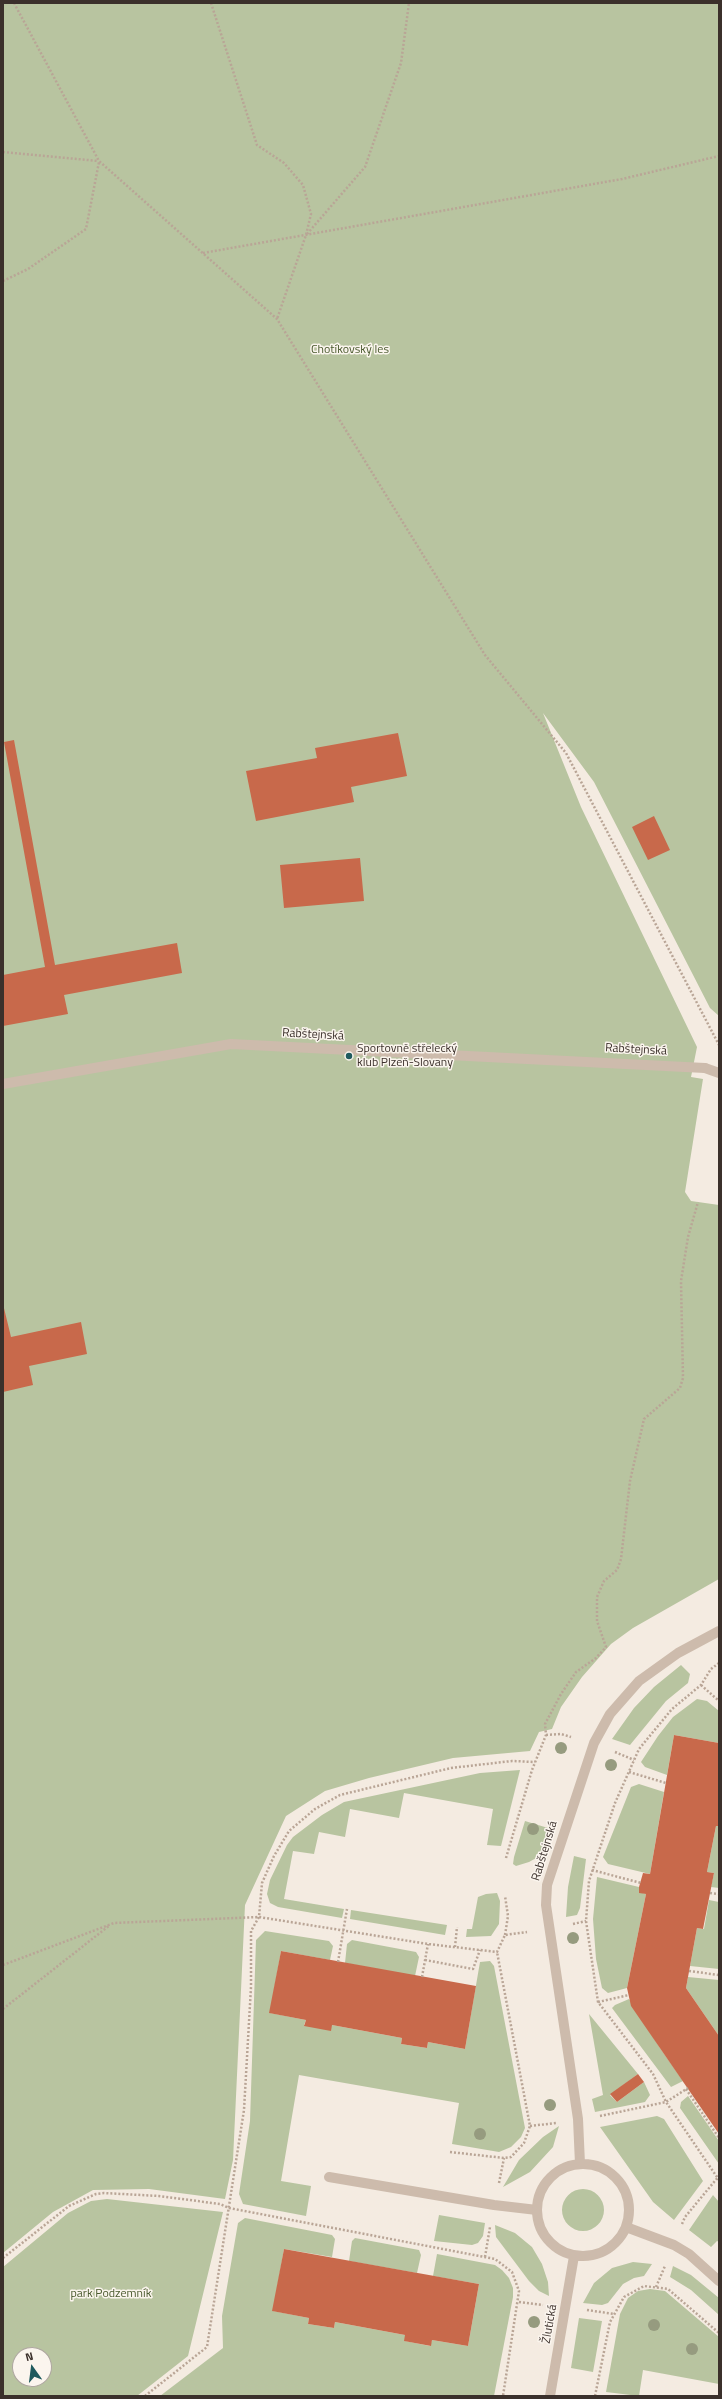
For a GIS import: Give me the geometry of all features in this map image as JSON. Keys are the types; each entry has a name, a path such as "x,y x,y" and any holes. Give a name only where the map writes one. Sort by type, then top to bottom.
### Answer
{"street":[{"name":"Rabštejnská","path":"3,1084 231,1044 705,1068 719,1073"},
{"name":"Rabštejnská","path":"580,2164 578,2119 546,1905 548,1885 594,1743 610,1714 639,1681 678,1653 719,1631"},
{"path":"580,2164 604,2170 620,2183 630,2211 626,2227 618,2240 605,2251 590,2256 574,2256 559,2250 547,2239 540,2226 537,2210 540,2193 549,2178 564,2168 580,2164"},
{"path":"329,2177 494,2205 537,2210"},
{"path":"626,2227 660,2238 689,2254 719,2281"},
{"name":"Žlutická","path":"550,2396 574,2256"}],"path":[{"path":"14,3 99,161 277,319 485,656 566,753 719,1045"},
{"path":"210,3 257,144 284,163 303,185 311,214 306,235 277,319"},
{"path":"306,235 365,167 402,63 409,3"},
{"path":"3,152 99,161"},
{"path":"203,253 622,179 719,156"},
{"path":"3,281 28,269 86,229 99,161"},
{"path":"506,1858 535,1762 546,1735 545,1724 561,1694 576,1672 596,1658 606,1647 597,1621 597,1597 604,1581 617,1570 621,1559 630,1481 644,1419 680,1388 683,1378 681,1281 688,1237 698,1202"},
{"path":"718,2177 666,2102 653,2074 598,2002 586,1921 589,1881 592,1870 615,1803 639,1749 655,1727 672,1709 701,1685 711,1669 719,1663"},
{"path":"701,1685 719,1701"},
{"path":"546,1735 561,1734 578,1739"},
{"path":"609,1749 634,1760"},
{"path":"145,2396 207,2347 244,2110 251,1987 251,1931 259,1917 262,1883 274,1856 289,1831 315,1809 340,1795 443,1770 500,1762 535,1762"},
{"path":"629,1772 666,1783"},
{"path":"592,1870 641,1883"},
{"path":"710,1893 719,1894"},
{"path":"450,2152 504,2158 511,2157 524,2142 530,2126 497,1952 504,1935 508,1916 505,1896"},
{"path":"338,1962 347,1910"},
{"path":"3,1965 114,1922 259,1917 428,1944 497,1952"},
{"path":"504,1935 549,1930 586,1921"},
{"path":"3,2009 114,1922"},
{"path":"455,1947 458,1927"},
{"path":"422,1977 428,1944"},
{"path":"425,1960 473,1969 480,1950"},
{"path":"689,1971 719,1975"},
{"path":"598,2002 629,1995"},
{"path":"666,2102 687,2089 719,2138"},
{"path":"3,2258 69,2206 96,2194 159,2196 220,2204 229,2208 485,2257 504,2265 517,2281 520,2297 502,2396"},
{"path":"595,2396 610,2322 624,2297 644,2286 668,2289 719,2333"}],"green space":[{"name":"Chotíkovský les","path":"3,3 719,3 719,1016 710,1008 594,782 543,713 581,807 697,1047 691,1077 703,1079 685,1192 691,1201 719,1205 719,1579 633,1628 611,1644 582,1677 561,1707 552,1729 539,1732 530,1751 453,1758 369,1778 325,1791 286,1816 245,1905 233,2160 225,2199 149,2189 93,2190 53,2212 3,2253"},
{"path":"681,1665 690,1674 688,1683 666,1701 630,1745 612,1739 634,1708 654,1687"},
{"path":"697,1699 707,1701 719,1711 719,1743 674,1735 667,1775 645,1767 641,1762 658,1736 673,1717"},
{"path":"520,1770 501,1846 487,1845 493,1809 404,1793 399,1818 350,1809 345,1837 319,1832 314,1854 293,1851 284,1899 344,1909 342,1918 278,1907 270,1903 267,1894 270,1880 287,1845 293,1837 322,1815 344,1802 480,1773"},
{"path":"639,1784 664,1792 650,1874 608,1864 603,1857 631,1787"},
{"path":"525,1821 548,1828 546,1843 538,1857 529,1862 516,1866 513,1864 514,1857"},
{"path":"716,1826 719,1826 719,1888 711,1887 714,1873 707,1872"},
{"path":"574,1856 586,1859 580,1908 577,1915 566,1917 568,1887"},
{"path":"597,1877 639,1887 639,1892 646,1894 627,1988 608,1993 602,1988 596,1959 593,1919"},
{"path":"497,1893 500,1901 499,1924 491,1936 466,1937 467,1929 472,1929 478,1897 486,1894"},
{"path":"709,1900 719,1902 719,1969 690,1966 697,1928 704,1929"},
{"path":"351,1910 447,1925 445,1935 350,1919"},
{"path":"265,1931 329,1941 333,1946 330,1960 281,1951 270,2013 306,2020 304,2025 332,2025 402,2038 401,2044 427,2048 428,2042 465,2049 480,1962 490,1961 494,1966 525,2128 521,2137 511,2147 499,2152 452,2144 459,2103 299,2075 281,2181 311,2186 306,2216 243,2204 239,2194 250,2121 256,1940"},
{"path":"352,1940 416,1952 419,1957 415,1976 345,1963 347,1944"},
{"path":"688,1977 719,1980 719,2036 686,1988"},
{"path":"629,1999 683,2081 671,2087 612,2008 615,2005"},
{"path":"589,2014 638,2074 610,2095 617,2102 644,2082 650,2095 645,2102 595,2112 592,2099 603,2095"},
{"path":"688,2096 719,2141 719,2164 680,2108 681,2102"},
{"path":"657,2116 664,2119 703,2181 674,2220 653,2202 600,2127"},
{"path":"559,2126 553,2147 530,2172 503,2187 519,2160 543,2137"},
{"path":"579,2189 587,2189 595,2192 601,2198 604,2210 601,2222 595,2228 587,2231 579,2231 571,2228 565,2222 562,2214 562,2206 565,2198 571,2192"},
{"path":"713,2195 719,2202 719,2242 717,2241 711,2247 689,2230"},
{"name":"park Podzemník","path":"107,2199 223,2212 188,2356 137,2396 3,2396 3,2267 68,2213 91,2201"},
{"path":"439,2215 485,2223 483,2236 478,2243 472,2245 434,2241"},
{"path":"245,2218 332,2235 335,2239 332,2257 284,2249 273,2311 309,2318 308,2324 334,2328 335,2322 405,2335 405,2341 430,2346 432,2340 468,2346 479,2284 433,2276 437,2254 495,2265 502,2270 509,2278 513,2288 513,2297 494,2396 160,2396 223,2348 222,2316 238,2223"},
{"path":"495,2225 515,2233 532,2247 542,2264 548,2282 549,2296 539,2291 529,2281 496,2237"},
{"path":"355,2238 419,2250 421,2255 417,2273 349,2261 352,2241"},
{"path":"633,2262 652,2264 644,2276 634,2278 623,2284 608,2303 602,2305 583,2303 594,2283 612,2268"},
{"path":"673,2266 691,2275 719,2298 719,2315 691,2290 670,2277"},
{"path":"650,2289 665,2291 719,2337 719,2384 643,2370 639,2396 606,2392 620,2314 628,2298 638,2291"},
{"path":"579,2318 602,2321 593,2372 571,2368"}],"building":[{"path":"398,733 407,776 351,787 354,802 256,821 246,771 317,758 315,748"},
{"path":"14,740 55,965 177,943 182,973 64,995 68,1014 3,1026 3,975 45,967 4,742"},
{"path":"654,816 670,850 648,860 632,827"},
{"path":"360,858 364,901 284,908 280,865"},
{"path":"3,1304 11,1337 81,1322 87,1354 29,1366 33,1385 3,1392"},
{"path":"674,1735 719,1743 719,1826 716,1826 707,1872 714,1873 703,1929 697,1928 686,1988 719,2036 719,2134 631,2006 627,1988 646,1894 639,1893 639,1887 643,1873 650,1874"},
{"path":"281,1951 476,1986 465,2049 428,2042 427,2048 401,2044 402,2038 332,2025 331,2031 304,2026 306,2020 269,2013"},
{"path":"638,2074 644,2082 617,2102 610,2094"},
{"path":"284,2249 479,2284 468,2346 432,2340 431,2346 404,2341 405,2335 335,2322 334,2328 308,2324 309,2318 272,2311"}],"place":[{"name":"Sportovně střelecký klub Plzeň-Slovany","path":"349,1056"}]}
